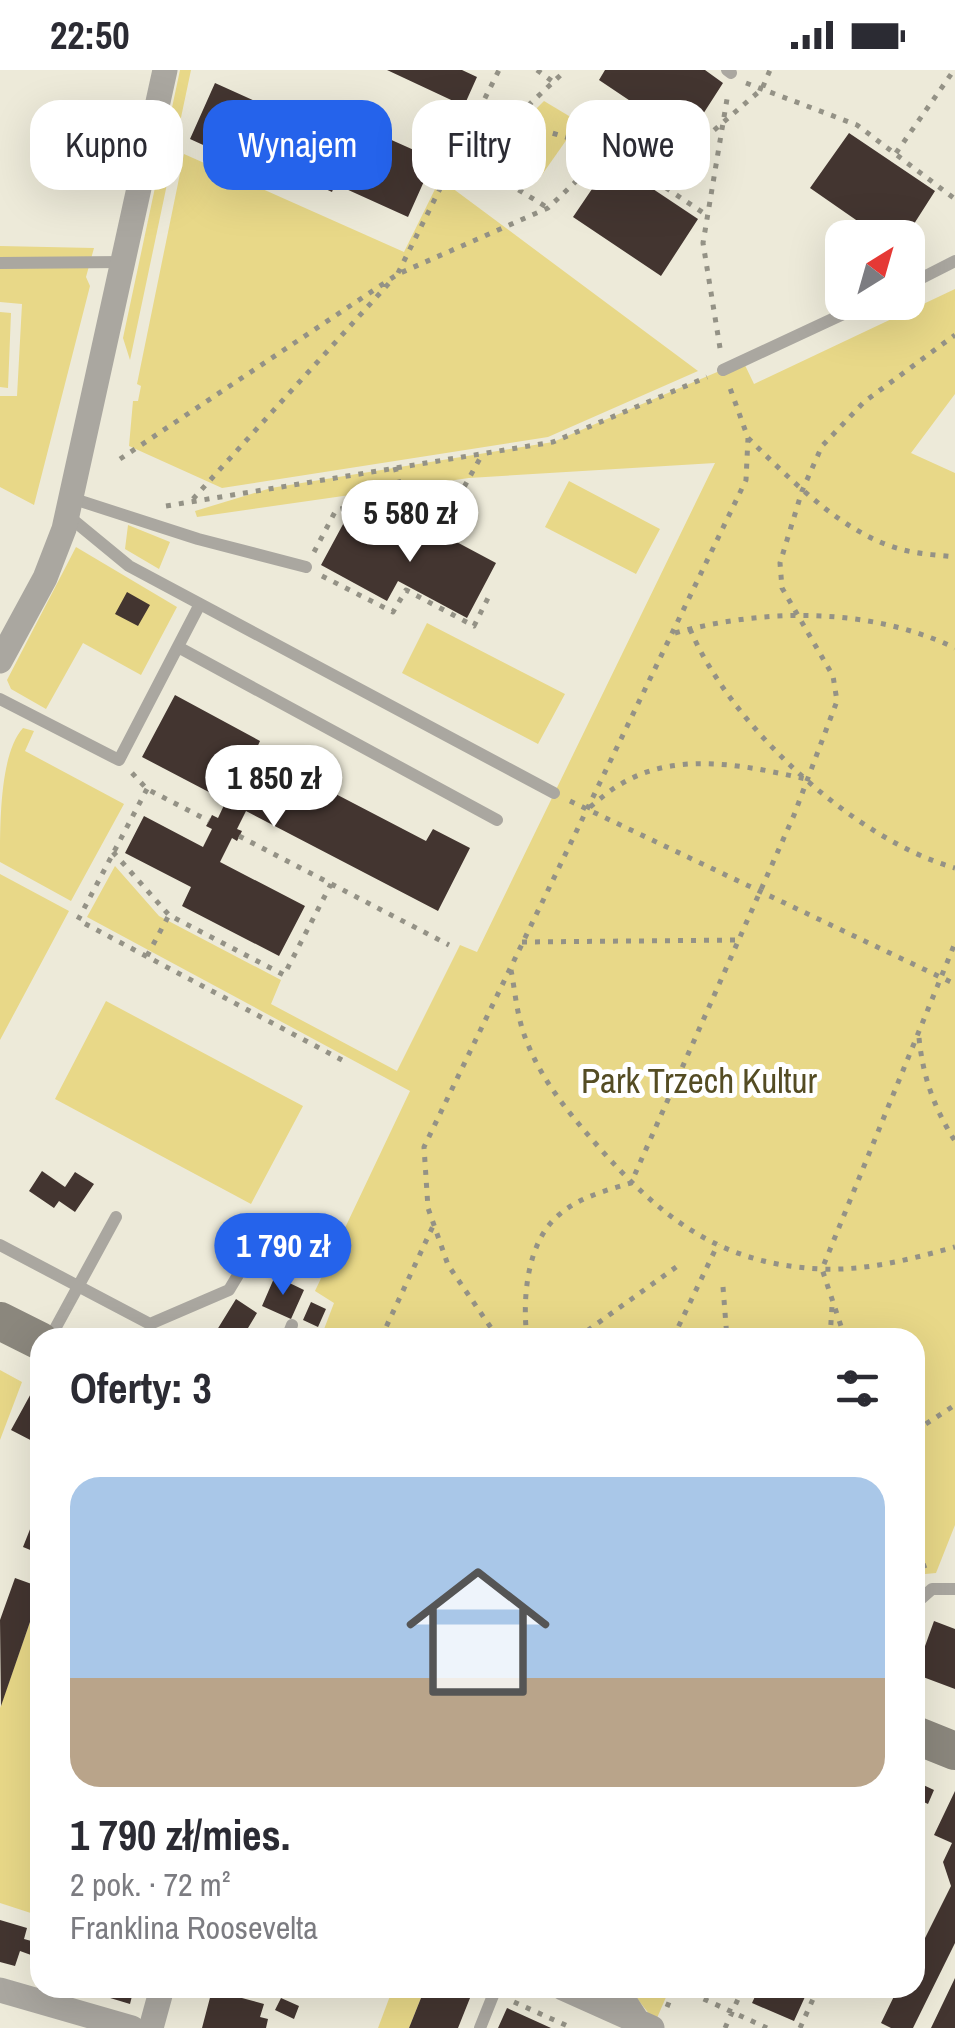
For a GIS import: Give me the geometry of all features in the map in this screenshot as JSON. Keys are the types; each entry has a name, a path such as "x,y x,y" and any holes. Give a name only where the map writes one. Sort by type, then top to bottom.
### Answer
{"street":[{"path":"0,662 45,578 69,507 165,70"},
{"path":"0,1320 30,1336"},
{"path":"925,1738 955,1751"},
{"path":"0,1990 132,2028"},
{"path":"151,2028 159,1998"},
{"path":"585,1998 645,2025"},
{"path":"624,1998 645,2025"}],"lane":[{"path":"925,276 955,260"},
{"path":"0,263 122,262"},
{"path":"723,370 830,320"},
{"path":"69,507 306,567"},
{"path":"69,507 129,566 554,793"},
{"path":"0,698 119,760 200,604"},
{"path":"178,647 497,820"},
{"path":"55,1328 116,1216"},
{"path":"0,1245 150,1324 230,1290 238,1274"},
{"path":"925,1595 932,1589 955,1589"},
{"path":"480,2028 492,1998"}],"path":[{"path":"484,100 499,70"},
{"path":"537,70 552,81"},
{"path":"533,100 566,70"},
{"path":"710,133 762,89 770,70"},
{"path":"896,153 954,70"},
{"path":"491,1328 448,1266 428,1208 424,1147 746,480 748,438 723,370 703,243 729,72 762,89 857,125 955,198"},
{"path":"191,501 398,274 439,190"},
{"path":"519,190 548,208"},
{"path":"120,459 398,274 548,208 567,190"},
{"path":"669,190 708,216"},
{"path":"527,1328 528,1284 538,1241 558,1214 591,1195 631,1183 809,779 837,701 832,676 782,588 780,563 802,491 822,446 864,402 955,335"},
{"path":"161,506 552,442 723,370"},
{"path":"748,438 802,491 846,522 898,548 955,558"},
{"path":"439,532 483,453"},
{"path":"395,468 402,495 447,518"},
{"path":"420,505 404,534 354,506 336,510 306,567 393,612 406,590 474,626 490,594"},
{"path":"672,634 730,620 798,616 857,619 904,628 955,648"},
{"path":"690,629 702,658 730,701 763,738 848,812 898,845 955,868"},
{"path":"119,760 147,789 208,822"},
{"path":"587,809 624,782 677,767 744,765 809,779"},
{"path":"147,789 78,920 342,1060"},
{"path":"554,793 955,984"},
{"path":"240,836 449,945"},
{"path":"113,852 169,915 284,975 331,884"},
{"path":"147,956 169,915"},
{"path":"522,942 739,940"},
{"path":"842,1328 822,1269 955,943"},
{"path":"510,967 524,1034 544,1080 631,1183 663,1214 718,1244 760,1261 822,1269 890,1264 955,1247"},
{"path":"918,1035 923,1074 938,1115 955,1141"},
{"path":"386,1328 434,1224"},
{"path":"679,1328 718,1244"},
{"path":"591,1328 679,1265"},
{"path":"724,1288 726,1328"},
{"path":"830,1328 832,1298"},
{"path":"925,1424 955,1405"},
{"path":"925,1568 932,1589"},
{"path":"511,1998 572,2028"},
{"path":"702,1998 767,2028"},
{"path":"725,2028 738,1998"},
{"path":"800,2028 814,1998"}],"green space":[{"path":"180,70 191,70 183,108 183,100 174,100"},
{"path":"546,102 566,114 566,141 546,169"},
{"path":"184,154 203,162 203,190 265,190 404,252 435,190 455,190 698,371 548,437 222,488 129,446 133,401 138,401 141,386 137,384 177,190 183,190"},
{"path":"154,190 166,190 130,360 123,338"},
{"path":"0,246 94,248 86,277 90,286 34,505 0,487 0,396 17,396 22,304 0,302"},
{"name":"Park Trzech Kultur","path":"955,289 955,394 911,453 955,473 955,1525 936,1573 925,1574 925,1328 324,1328 334,1303 315,1291 410,1091 87,917 115,866 159,916 281,980 271,1004 397,1071 460,945 477,952 715,463 469,478 197,517 195,511 271,488 553,442 743,361 754,384 889,320 925,320 925,303"},
{"path":"0,312 11,313 8,388 0,387"},
{"path":"569,481 660,529 636,574 545,527"},
{"path":"128,525 170,542 159,569 125,549"},
{"path":"76,547 177,607 141,675 83,643 46,709 11,689 7,680"},
{"path":"427,623 565,694 538,744 402,673"},
{"path":"23,728 34,731 25,751 124,804 71,901 0,862 6,771 15,739"},
{"path":"0,874 69,911 0,1040"},
{"path":"106,1001 303,1106 251,1204 55,1099"},
{"path":"0,1370 22,1382 0,1440"},
{"path":"30,1622 30,1913 0,1903 0,1708"},
{"path":"389,1998 421,1998 409,2028 378,2028"},
{"path":"637,1998 666,1998 657,2018"}],"building":[{"path":"387,70 462,70 477,77 467,100 451,100"},
{"path":"605,70 705,70 723,83 710,103 710,100 629,100 599,80"},
{"path":"215,83 252,100 207,100"},
{"path":"203,110 203,145 190,139"},
{"path":"849,133 935,191 916,220 856,220 810,188"},
{"path":"392,140 412,149 412,190 420,190 408,217 348,190 392,190"},
{"path":"591,190 654,190 698,219 661,276 573,217"},
{"path":"348,515 408,547 421,523 496,563 467,618 398,581 387,601 321,565"},
{"path":"127,592 150,605 138,626 115,614"},
{"path":"175,695 260,741 255,752 426,841 433,829 470,848 438,911 246,811 237,829 242,831 237,841 232,838 220,862 305,906 279,956 182,906 191,887 125,853 144,816 203,847 212,829 206,826 212,815 218,818 226,801 142,757"},
{"path":"42,1171 65,1187 75,1172 94,1184 75,1212 59,1201 54,1208 29,1191"},
{"path":"275,1276 304,1290 291,1319 262,1306"},
{"path":"236,1299 257,1313 248,1328 218,1328"},
{"path":"311,1302 326,1309 318,1327 303,1320"},
{"path":"30,1395 30,1440 11,1430"},
{"path":"30,1529 30,1550 23,1547"},
{"path":"15,1578 30,1583 30,1622 1,1706 0,1620"},
{"path":"934,1621 955,1629 955,1689 925,1678 925,1646"},
{"path":"925,1786 934,1790 928,1804 925,1803"},
{"path":"955,1791 955,1943 913,2028 891,2028 881,2023 893,1998 925,1998 925,1938 951,1886 943,1862 952,1843 934,1835"},
{"path":"0,1920 27,1928 24,1939 30,1941 30,1955 20,1951 15,1966 0,1962"},
{"path":"955,1978 955,2028 931,2028"},
{"path":"110,1998 132,1998 130,2004"},
{"path":"210,1998 242,1998 264,2004 260,2017 268,2019 266,2028 202,2028"},
{"path":"281,1998 299,2006 294,2019 275,2010"},
{"path":"421,1998 470,1998 458,2028 409,2028"},
{"path":"754,1998 804,1998 794,2021 752,2003"},
{"path":"507,2008 551,2028 498,2028"}]}
